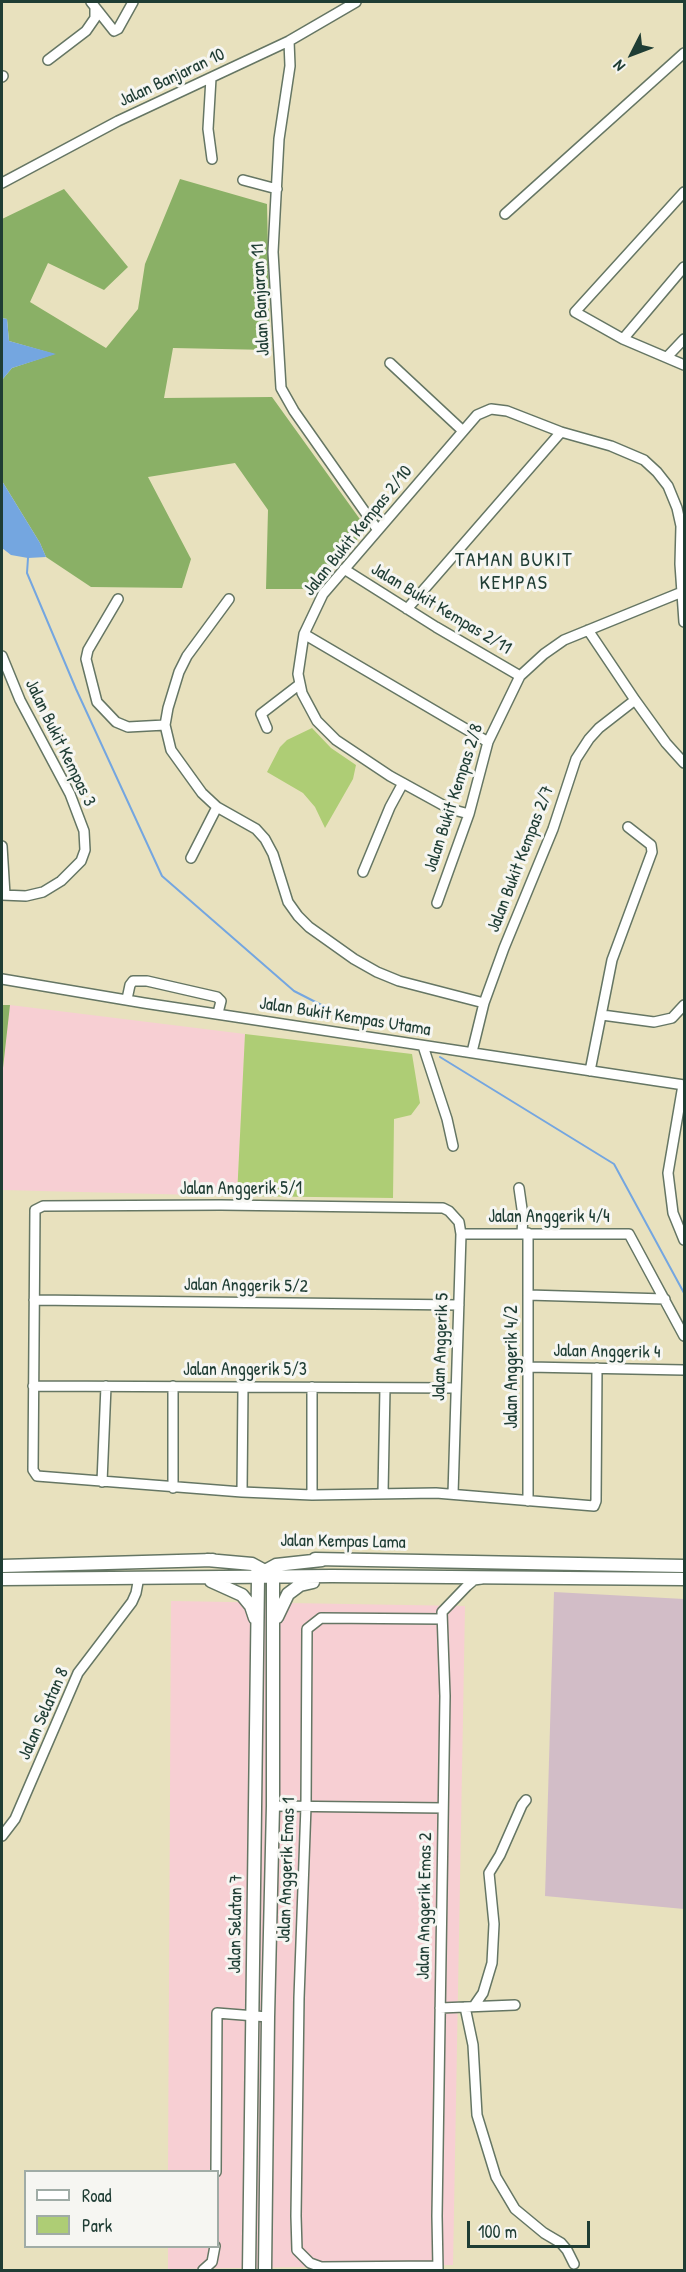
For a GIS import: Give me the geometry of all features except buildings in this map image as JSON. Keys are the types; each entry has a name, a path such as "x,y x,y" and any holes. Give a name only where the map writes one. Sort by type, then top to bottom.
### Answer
{"main road":[{"name":"Jalan Kempas Lama","path":"2,1566 207,1560 684,1566"},
{"path":"207,1560 252,1564 266,1575 281,1563 322,1560"},
{"name":"Jalan Kempas Lama","path":"2,1579 205,1578 266,1575 684,1579"},
{"name":"Jalan Selatan 7","path":"265,2271 275,1622 266,1575"},
{"name":"Jalan Selatan 7","path":"249,2271 258,1628 266,1575"},
{"path":"275,1622 288,1594 300,1585 332,1576"},
{"path":"205,1578 237,1592 246,1599 258,1628"}],"street":[{"path":"93,5 114,31 118,29 133,2"},
{"name":"Jalan Banjaran 10","path":"2,183 117,122 289,41 356,2"},
{"path":"48,60 86,31 95,18 93,5"},
{"name":"Jalan Banjaran 11","path":"289,41 290,66 282,112 273,252 281,388 294,411 377,529"},
{"path":"505,214 684,53"},
{"path":"211,78 208,129 212,159"},
{"path":"243,180 277,189"},
{"path":"684,192 575,312 622,339 684,365"},
{"path":"622,339 684,267"},
{"path":"667,357 684,339"},
{"path":"390,363 463,431"},
{"name":"Jalan Bukit Kempas 2/10","path":"469,814 450,809 403,783 336,740 316,721 298,674 303,634 323,594 477,415 491,410 507,411 561,432"},
{"path":"407,609 561,432 611,446 644,460 668,486 678,508 681,526 681,592 684,622"},
{"name":"Jalan Bukit Kempas 2/11","path":"344,569 520,676"},
{"name":"Jalan Bukit Kempas 2/8","path":"437,903 469,814 488,742 520,676 544,654 564,640 681,592"},
{"path":"118,599 88,650 86,659 97,702 116,722 128,727 165,725"},
{"path":"229,599 179,672 165,725 171,750 176,758 193,782 217,807 256,830 265,839 273,854 288,902 309,927 354,959 377,972 399,981 484,1003"},
{"path":"588,630 666,743 684,763"},
{"path":"303,634 488,742"},
{"name":"Jalan Bukit Kempas 3","path":"2,656 36,732 70,794 84,831 85,850 81,861 61,881 43,892 26,897 3,895"},
{"path":"267,728 261,714 300,684"},
{"name":"Jalan Bukit Kempas 2/7","path":"472,1052 484,1003 553,829 576,759 589,738 599,728 635,700"},
{"path":"363,872 390,807 403,783"},
{"path":"191,858 217,807"},
{"path":"590,1071 612,960 652,852 651,845 628,827"},
{"path":"2,846 3,895"},
{"name":"Jalan Bukit Kempas Utama","path":"2,979 684,1085"},
{"path":"127,999 130,985 134,981 147,981 217,997 221,1002 218,1013"},
{"path":"602,1015 654,1022 672,1018 684,1005"},
{"path":"423,1046 447,1119 453,1146"},
{"path":"684,1085 680,1127 668,1173 673,1213 684,1240"},
{"name":"Jalan Anggerik 4/2","path":"519,1188 525,1233 528,1295 528,1501"},
{"name":"Jalan Anggerik 5/1","path":"34,1300 34,1214 38,1207 221,1205 443,1208 455,1216 461,1234"},
{"name":"Jalan Anggerik 4/4","path":"461,1234 629,1234 684,1336"},
{"name":"Jalan Anggerik 5","path":"453,1494 461,1234"},
{"path":"528,1295 665,1299"},
{"path":"34,1300 33,1470 34,1474 40,1477 312,1496 453,1494 594,1506 596,1501 597,1368"},
{"name":"Jalan Anggerik 5/2","path":"34,1300 459,1305"},
{"name":"Jalan Anggerik 4","path":"528,1367 684,1370"},
{"name":"Jalan Anggerik 5/3","path":"33,1386 456,1388"},
{"path":"102,1482 106,1386"},
{"path":"173,1386 173,1488"},
{"path":"242,1492 243,1387"},
{"path":"312,1387 312,1496"},
{"path":"383,1494 385,1388"},
{"name":"Jalan Selatan 8","path":"2,1836 15,1819 78,1673 132,1602 139,1577"},
{"path":"442,1619 442,1612 461,1590 474,1580 498,1577"},
{"name":"Jalan Anggerik Emas 1","path":"438,2268 321,2267 310,2263 297,2250 297,2096 306,1806 307,1629 321,1618 442,1619"},
{"name":"Jalan Anggerik Emas 2","path":"438,2268 445,1696 442,1619"},
{"path":"470,2006 483,1994 492,1963 494,1924 489,1873 526,1800"},
{"path":"273,1806 443,1808"},
{"path":"440,2008 515,2005"},
{"path":"470,2006 477,2115 496,2177 515,2209 544,2233 561,2243 574,2264"},
{"path":"216,2170 217,2013 268,2017"},
{"path":"203,2271 212,2262 215,2248"}],"shaded area":[{"path":"10,1005 245,1034 237,1196 2,1190 2,1077"},
{"path":"554,1592 684,1599 684,1909 545,1896"},
{"path":"171,1601 465,1606 453,2265 168,2269 168,2248 219,2248 219,2170 168,2170"}],"green space":[{"path":"180,179 267,204 270,350 173,348 164,398 272,397 367,529 311,589 266,589 268,510 235,463 148,477 191,559 182,588 91,587 46,557 40,543 2,481 2,380 12,368 54,354 9,341 7,319 2,318 2,219 64,189 128,267 104,290 48,263 30,302 106,348 138,309 145,264"},
{"path":"312,728 331,748 356,765 353,779 325,828 315,807 303,793 267,772 280,747 287,740"},
{"path":"2,1005 10,1005 2,1077"},
{"path":"245,1034 412,1054 420,1103 411,1115 394,1119 393,1198 237,1196"}],"water":[{"path":"2,318 7,319 9,341 56,354 12,368 2,380"},
{"path":"2,481 40,543 46,557 28,558 11,555 2,548"}],"waterway":[{"path":"28,558 27,573 76,689 162,876 294,991 339,1014"},
{"path":"440,1057 614,1164 684,1293"}],"district":[{"name":"TAMAN BUKIT KEMPAS","path":"514,572"}]}
